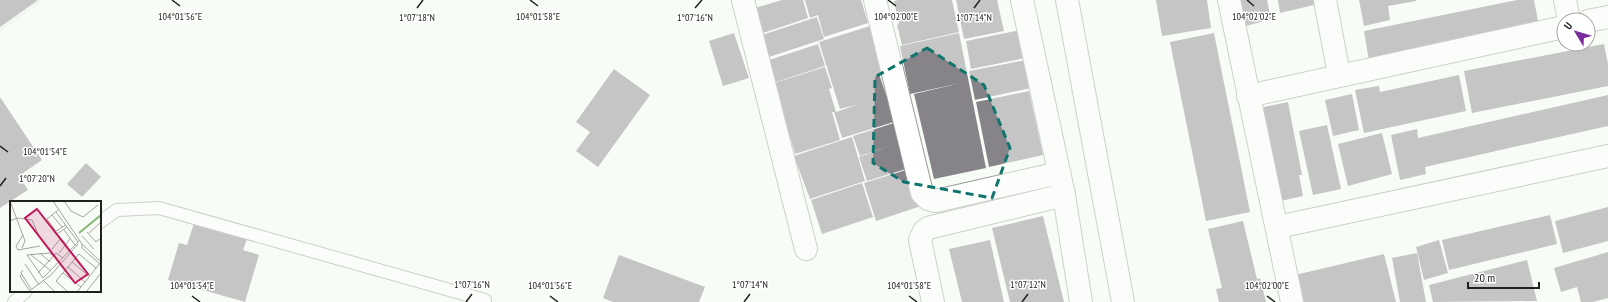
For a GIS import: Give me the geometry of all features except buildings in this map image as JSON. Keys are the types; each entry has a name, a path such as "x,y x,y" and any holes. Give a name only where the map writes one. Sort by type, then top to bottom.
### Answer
{"street":[{"path":"742,0 806,249"},
{"path":"875,0 922,193 928,199 936,201 1059,173"},
{"path":"1022,0 1064,195 1081,302"},
{"path":"1068,0 1123,302"},
{"path":"1229,0 1248,96 1278,227 1292,302"},
{"path":"1325,0 1339,75"},
{"path":"1565,0 1567,12"},
{"path":"1596,20 1608,17"},
{"path":"1248,96 1556,29"},
{"path":"1278,227 1608,156"},
{"path":"933,302 920,240 924,231 928,228 1064,195"}],"lane":[{"path":"101,221 117,210 159,208 485,300"},
{"path":"14,302 25,292"}],"highlighted area":[{"path":"927,48 984,85 1010,148 992,198 904,182 873,163 875,77"}],"shaded area":[{"path":"0,0 43,0 0,32"}]}
